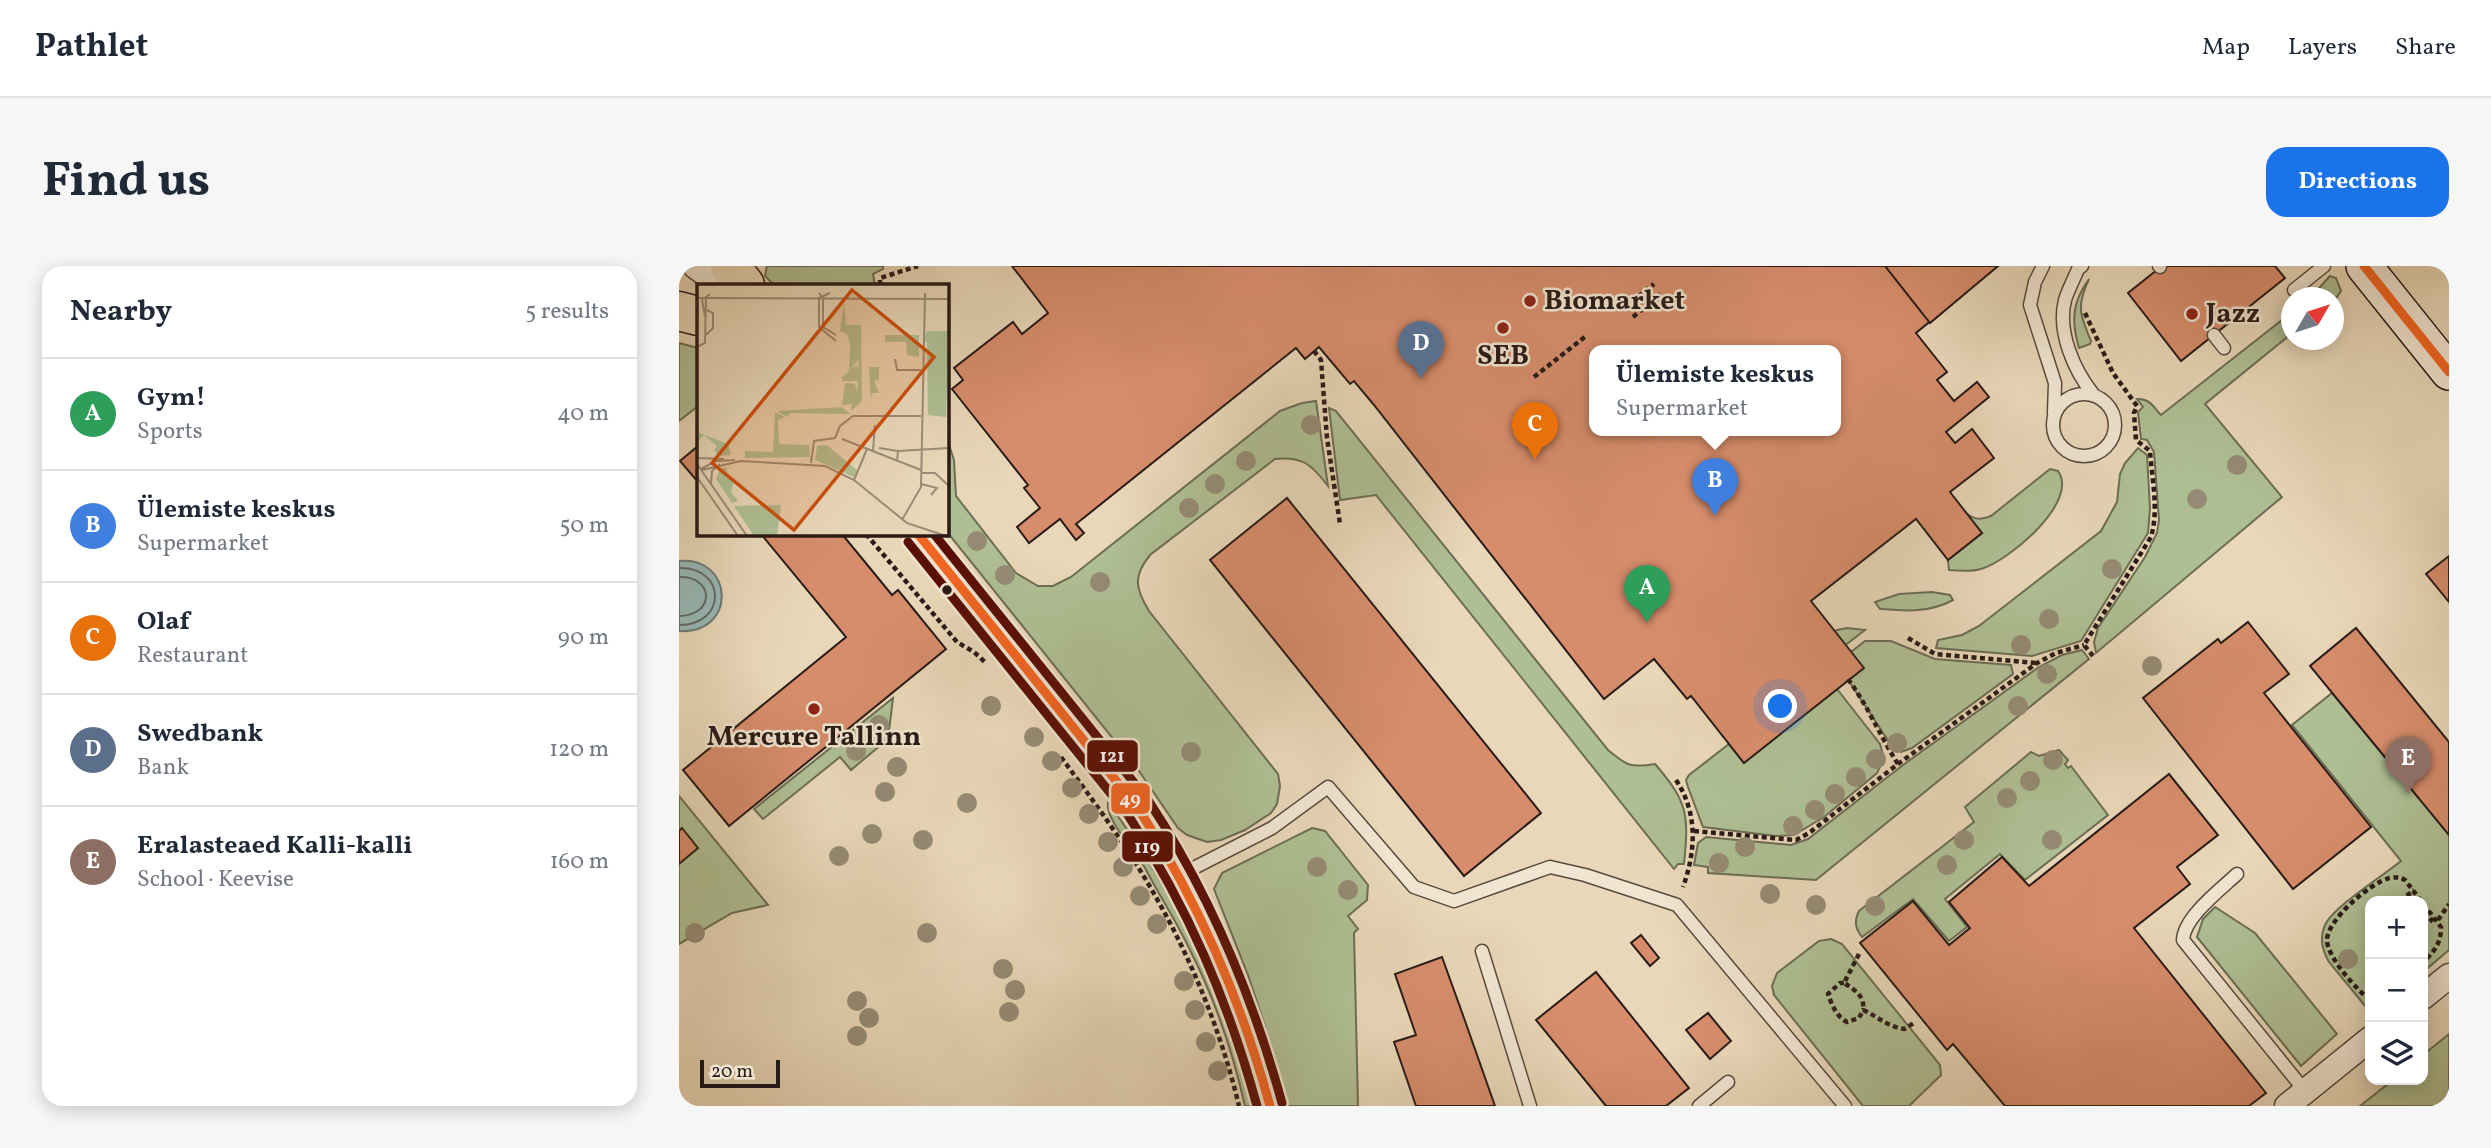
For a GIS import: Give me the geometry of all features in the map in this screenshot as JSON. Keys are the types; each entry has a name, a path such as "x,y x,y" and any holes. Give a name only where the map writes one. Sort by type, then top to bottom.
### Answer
{"highway":[{"path":"679,312 697,316"}],"main road":[{"path":"2364,266 2449,372"}],"street":[{"path":"695,266 738,277"},
{"path":"679,296 697,307"},
{"path":"920,536 1138,808 1181,875 1230,978 1255,1049 1270,1106"},
{"path":"2428,993 2449,976"},
{"path":"2296,1099 2365,1043"}],"lane":[{"path":"2043,266 2035,282 2030,305 2055,383 2054,434 2063,448 2078,456 2099,453 2113,439 2116,429 2115,419 2106,402 2093,394 2080,375 2065,333 2065,301 2078,267"},
{"path":"2298,287 2324,266"},
{"path":"2214,335 2224,348"},
{"path":"2054,418 2057,409 2073,396 2093,394"},
{"path":"1181,875 1272,828 1328,786 1414,887 1454,901 1550,867 1585,875 1677,905 1845,1106"},
{"path":"2237,874 2190,920 2183,932 2183,940 2296,1099"},
{"path":"1482,951 1530,1106"},
{"path":"1699,1106 1728,1083"}],"path":[{"path":"880,284 880,278 918,266"},
{"path":"1626,307 1654,284"},
{"path":"1633,317 1661,293"},
{"path":"1694,831 1796,840 2037,663 2056,653 2084,645 2151,537 2154,525 2150,451 2136,440 2134,412 2137,407 2113,373 2085,317 2084,307"},
{"path":"1534,377 1586,336"},
{"path":"1314,351 1321,360 1327,438 1340,524"},
{"path":"868,536 957,642 974,652 992,668"},
{"path":"1908,638 1935,654 2037,663"},
{"path":"2084,645 2092,656"},
{"path":"1849,680 1863,699 1880,736 1898,764"},
{"path":"1058,753 1119,836 1181,945 1210,1016 1239,1106"},
{"path":"1676,779 1685,793 1694,831 1689,872"},
{"path":"2365,996 2328,948 2329,929 2335,918 2384,880 2400,877 2437,919 2441,936 2435,950 2426,959"},
{"path":"2406,896 2414,890"},
{"path":"2428,924 2437,919 2449,904"},
{"path":"1844,983 1864,1002 1859,1018 1853,1022 1840,1018 1828,994 1844,983 1859,954"},
{"path":"1863,1010 1884,1024 1898,1028 1904,1029 1914,1023"}],"green space":[{"path":"767,266 883,266 883,269 873,274 875,284 773,284 765,276"},
{"path":"2330,276 2336,278 2339,287 2320,287"},
{"path":"2089,279 2082,296 2081,310 2091,341 2079,348 2074,320 2076,304"},
{"path":"2281,321 2281,342 2205,404 2282,497 2096,653 2094,642 2098,628 2145,557 2157,533 2159,520 2154,452 2147,440 2141,439 2138,412 2143,407 2137,399 2148,402 2161,415"},
{"path":"679,343 697,348 697,407 679,421"},
{"path":"1316,401 1328,486 1317,472 1306,464 1293,459 1275,459 1150,555 1139,576 1141,596 1149,611 1278,774 1280,786 1277,804 1271,813 1245,830 1221,840 1207,842 1187,835 1178,828 1139,771 949,534 949,445 954,460 956,496 1016,573 1038,586 1053,586 1071,577 1280,411"},
{"path":"1329,408 1336,411 1608,750 1630,764 1655,764 1666,777 1684,810 1684,864 1678,864 1674,869 1376,495 1340,500"},
{"path":"2138,448 2147,455 2150,508 2148,533 2081,641 2032,656 1936,648 1938,640 1962,635 1979,626 2101,531 2117,502 2120,474 2125,463"},
{"path":"2050,469 2058,471 2062,483 2059,498 2038,528 2008,555 1993,564 1973,571 1949,570 1948,560 1982,533 1966,513 1978,519 1991,516"},
{"path":"1932,592 1950,595 1953,600 1926,609 1908,610 1880,609 1875,602 1899,594"},
{"path":"1837,630 1865,630 1831,656 1819,640"},
{"path":"1865,641 1891,641 1935,659 2011,665 2013,674 1912,748 1901,752 1893,748 1837,663"},
{"path":"2082,650 2089,659 1816,880 1708,873 1708,867 1694,865 1698,843 1706,837 1791,845 1808,839 1903,765 2039,667 2062,655"},
{"path":"1837,689 1880,744 1884,758 1877,773 1824,817 1794,835 1776,836 1703,827 1686,780 1689,775 1729,744 1743,762"},
{"path":"2332,693 2449,835 2449,950 2428,968 2428,896 2365,896 2365,1006 2329,962 2323,948 2322,935 2325,925 2338,909 2401,861 2292,725"},
{"path":"893,698 888,739 851,770 840,757 763,819 754,809"},
{"path":"2059,750 2068,760 2065,764 2068,768 2071,766 2108,815 2025,880 2000,854 1945,899 1967,927 1949,941 1913,899 1862,937 1856,924 1859,911 1974,822 1965,807 2031,752 2039,756"},
{"path":"679,796 768,905 732,913 679,944"},
{"path":"1108,803 1156,874 1195,947 1226,1024 1252,1106 1245,1106 1222,1026 1198,967 1145,868 1111,818"},
{"path":"1312,828 1325,831 1368,885 1367,900 1348,916 1358,929 1354,933 1358,1106 1284,1106 1265,1026 1214,889 1222,873"},
{"path":"2215,907 2255,933 2337,1034 2301,1066 2197,937 2203,919"},
{"path":"1831,939 1842,944 1940,1065 1941,1075 1909,1106 1863,1106 1774,995 1772,986 1777,973 1819,941"},
{"path":"2449,1034 2449,1106 2360,1106 2387,1085 2428,1085 2428,1051"}],"water":[{"path":"679,561 697,563 711,570 719,582 722,596 719,609 711,621 698,629 679,631"}],"building":[{"path":"1012,266 1998,266 1916,333 1947,372 1937,380 1954,401 1977,382 1989,397 1946,432 1955,443 1972,429 1994,458 1950,492 1982,533 1948,560 1916,519 1811,601 1864,668 1744,763 1691,696 1687,699 1654,659 1604,699 1374,405 1354,381 1350,384 1319,347 1305,359 1296,348 1076,524 1084,533 1076,540 1060,519 1029,543 1017,527 1040,508 1024,488 1028,485 952,389 963,380 954,368 1013,322 1022,334 1048,313"},
{"path":"1885,266 1998,266 1930,323"},
{"name":"Jazz","path":"2162,266 2275,266 2285,278 2181,361 2128,293"},
{"path":"697,447 697,481 680,461"},
{"path":"1287,498 1541,813 1464,876 1210,560"},
{"name":"Mercure Tallinn","path":"763,536 844,536 892,595 898,590 946,649 729,826 683,770 846,637"},
{"path":"2449,556 2449,602 2426,574"},
{"path":"2248,622 2289,674 2264,693 2371,827 2293,889 2143,698 2218,639 2221,643"},
{"path":"2356,628 2449,742 2449,835 2310,666"},
{"path":"2169,774 2218,835 2177,867 2190,884 2134,928 2266,1093 2249,1106 2005,1106 1953,1044 1947,1050 1860,943 1913,901 1949,945 1970,928 1949,902 2002,857 2029,886"},
{"path":"682,828 698,848 679,864 679,831"},
{"path":"1641,935 1659,958 1650,966 1631,943"},
{"path":"1442,957 1495,1106 1416,1106 1394,1042 1416,1035 1395,974"},
{"path":"1596,972 1689,1088 1666,1106 1606,1106 1536,1020"},
{"path":"1708,1013 1731,1041 1710,1059 1686,1030"}],"transit line":[{"name":"49","path":"2364,266 2449,372"},
{"name":"49","path":"920,536 1138,808 1180,879 1216,952 1245,1027 1270,1106"},
{"name":"121","path":"936,536 1148,800 1170,836 1210,908 1243,984 1282,1103"},
{"name":"119","path":"908,542 1128,815 1150,850 1204,956 1233,1029 1257,1106"}],"place":[{"name":"Biomarket","path":"1530,301"},
{"name":"Jazz","path":"2192,314"},
{"name":"SEB","path":"1503,328"},
{"name":"Swedbank","path":"1421,379"},
{"name":"Olaf","path":"1535,460"},
{"name":"Ülemiste keskus","path":"1715,516"},
{"name":"Gym!","path":"1647,623"},
{"name":"Mercure Tallinn","path":"814,709"},
{"name":"Eralasteaed Kalli-kalli","path":"2408,794"}]}
